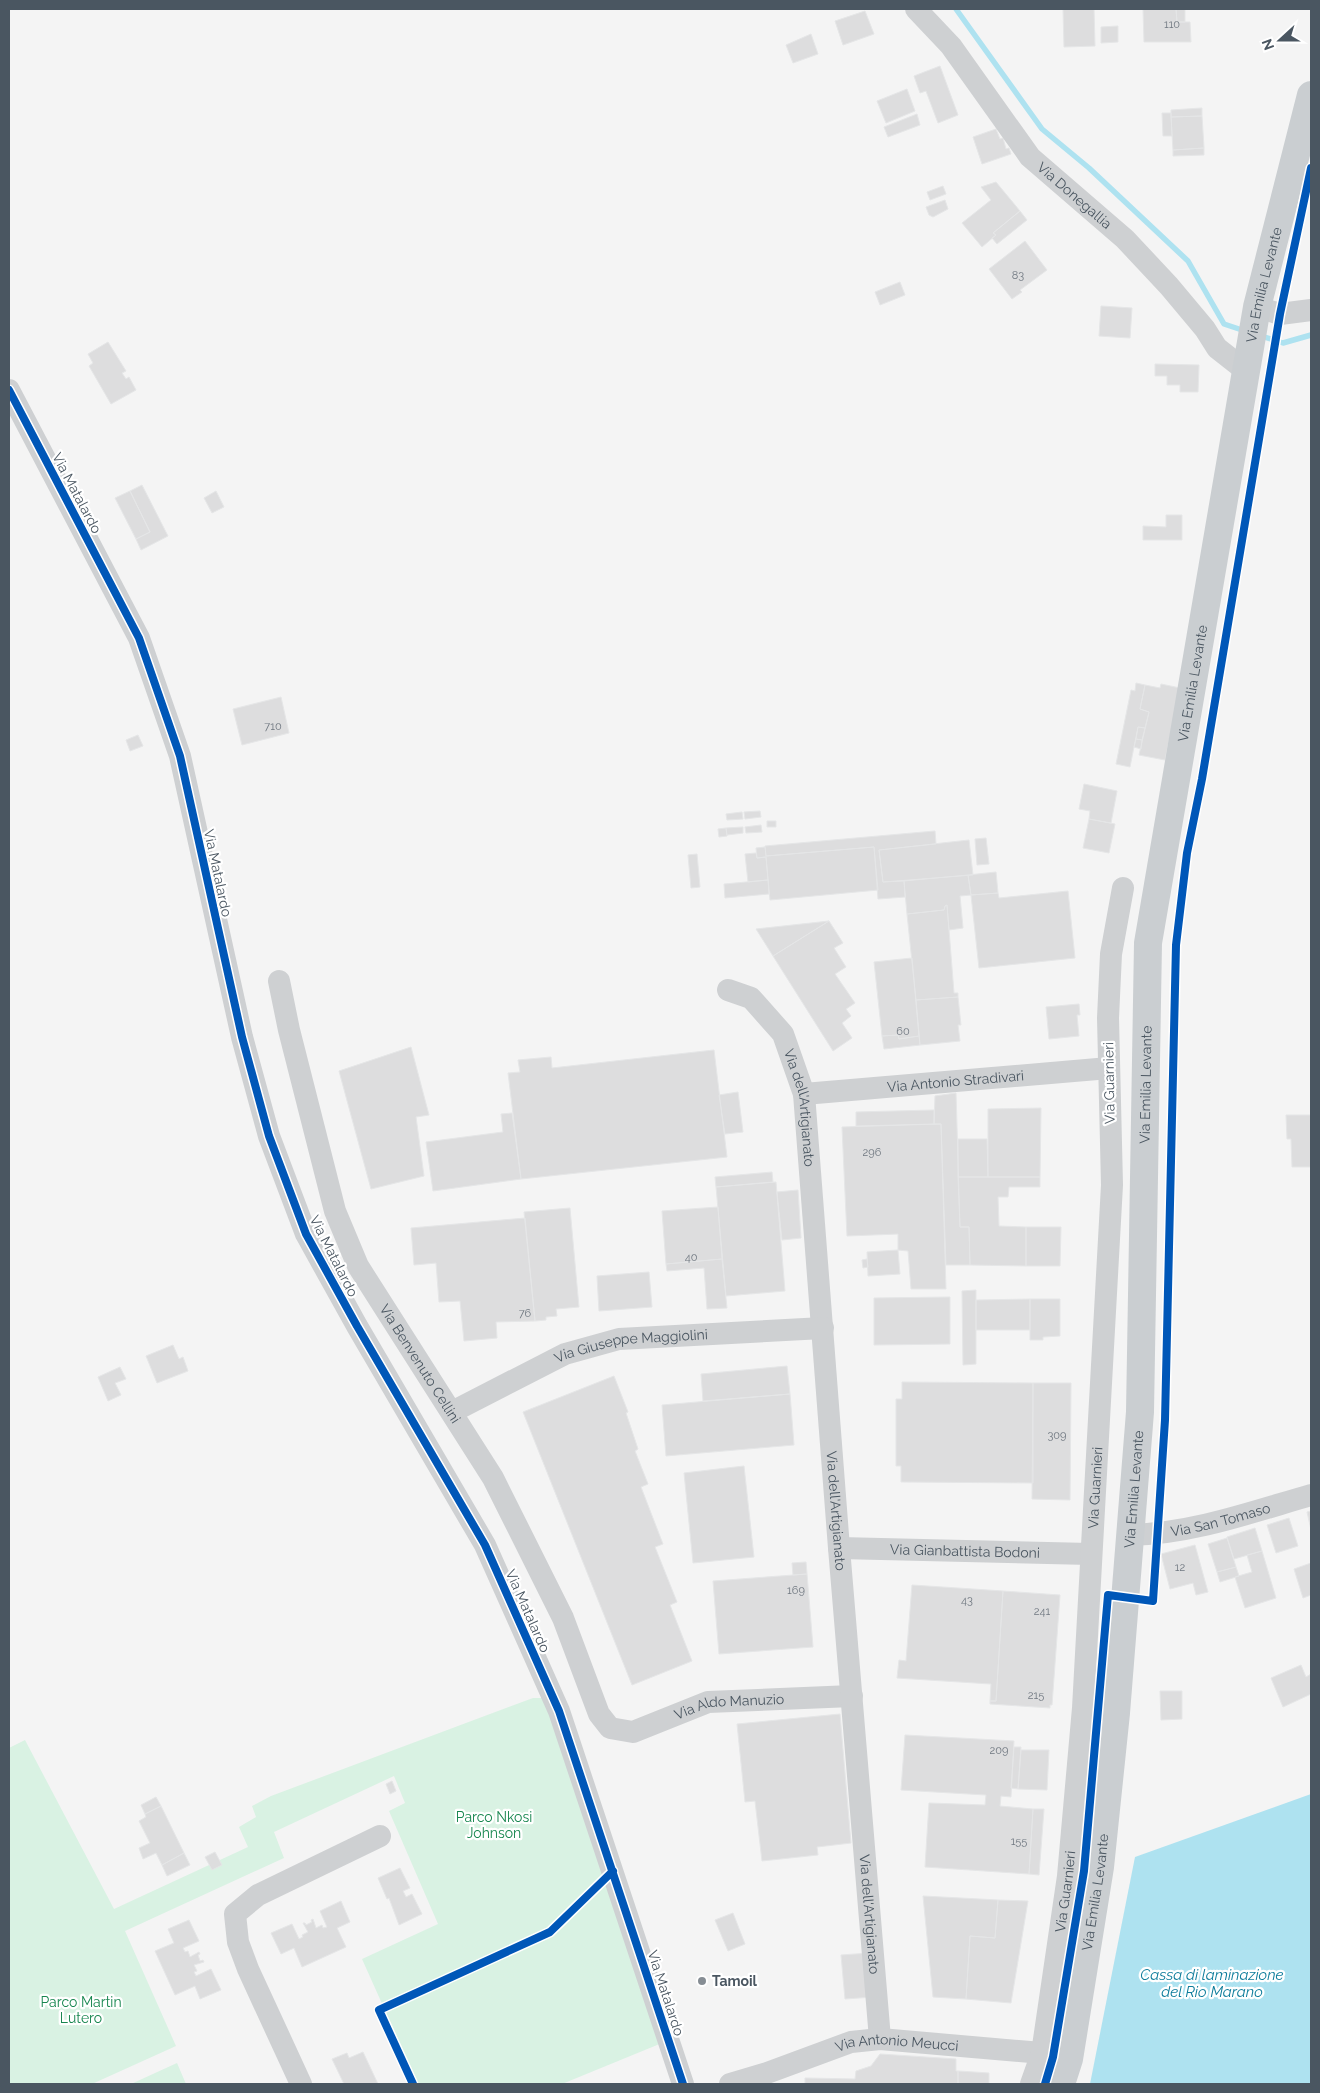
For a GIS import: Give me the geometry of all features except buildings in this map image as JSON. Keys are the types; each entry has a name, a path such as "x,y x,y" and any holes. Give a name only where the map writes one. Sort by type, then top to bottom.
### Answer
{"main road":[{"name":"Via Emilia Levante","path":"1065,2072 1100,1867 1117,1703 1140,1412 1148,943 1255,314 1311,95"}],"street":[{"name":"Via Donegallia","path":"916,9 951,46 1030,156 1125,239 1169,286 1205,329 1217,348 1246,365"},
{"path":"1255,314 1280,314 1311,310"},
{"name":"Via Matalardo","path":"9,390 139,638 180,756 242,1037 269,1136 306,1234 356,1326 485,1545 559,1711 684,2084"},
{"name":"Via Guarnieri","path":"1031,2084 1042,2053 1069,1866 1083,1708 1090,1554 1112,1185 1108,1018 1111,954 1122,888"},
{"name":"Via Benvenuto Cellini","path":"279,982 289,1030 335,1210 358,1266 493,1478 563,1618 599,1714 610,1728"},
{"name":"Via dell'Artigianato","path":"728,990 751,998 783,1034 804,1094 839,1548 880,2039"},
{"name":"Via Antonio Stradivari","path":"804,1094 1109,1068"},
{"name":"Via Giuseppe Maggiolini","path":"452,1412 565,1354 619,1339 823,1328"},
{"name":"Via San Tomaso","path":"1130,1535 1157,1535 1220,1521 1311,1495"},
{"name":"Via Gianbattista Bodoni","path":"839,1548 1090,1554"},
{"name":"Via Aldo Manuzio","path":"610,1728 633,1732 708,1702 852,1696"},
{"path":"301,2084 238,1942 235,1914 258,1895 380,1836"},
{"name":"Via Antonio Meucci","path":"730,2084 851,2042 880,2039 1042,2053 1065,2072"}],"green space":[{"path":"533,1698 547,1698 662,2043 562,2084 418,2084 362,1959 438,1924 389,1811 405,1803 394,1776 274,1832 284,1858 125,1931 176,2046 92,2084 9,2084 9,1748 25,1740 114,1909 248,1847 239,1827 256,1817 252,1806 271,1796"},
{"path":"177,2063 186,2084 131,2084"}],"water":[{"name":"Cassa di laminazione del Rio Marano","path":"1311,1794 1311,2084 1090,2084 1135,1857"}],"waterway":[{"path":"956,9 1042,129 1089,168 1188,261 1224,324 1245,331"},
{"path":"1258,335 1283,343 1311,335"}],"cycle path":[{"path":"1045,2084 1053,2057 1084,1871 1108,1595 1153,1601 1165,1420 1176,945 1187,853 1202,779 1280,314 1311,168"},
{"path":"9,390 139,638 180,756 242,1037 269,1136 306,1234 357,1326 485,1545 559,1711 683,2084"},
{"path":"413,2084 379,2010 550,1932 613,1871"}],"place":[{"name":"Tamoil","path":"702,1981"}],"park label":[{"name":"Parco Nkosi Johnson","path":"494,1825"},
{"name":"Parco Martin Lutero","path":"81,2010"}]}
